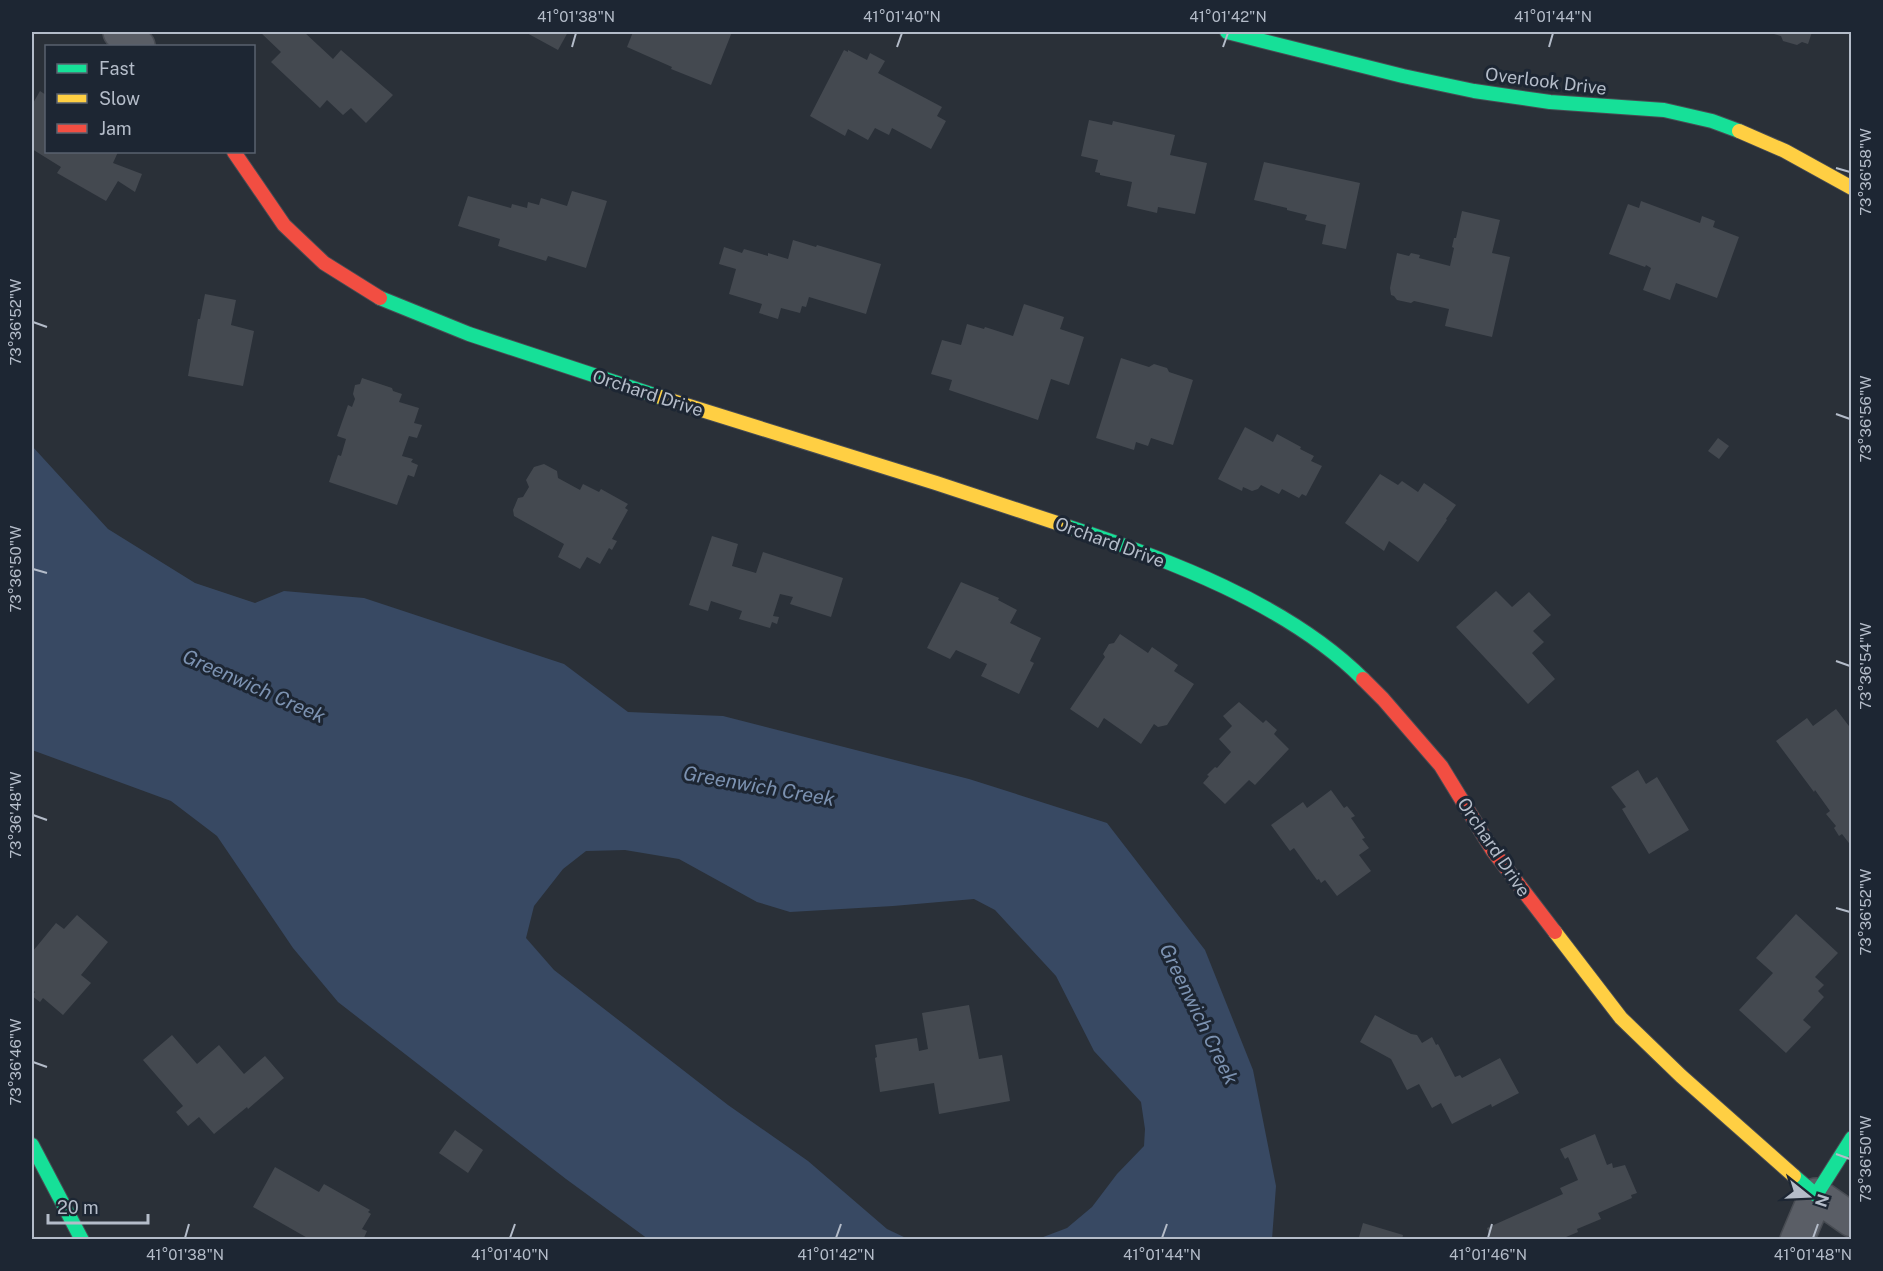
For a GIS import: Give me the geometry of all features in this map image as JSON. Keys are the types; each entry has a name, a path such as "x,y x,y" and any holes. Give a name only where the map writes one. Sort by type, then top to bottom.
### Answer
{"street":[{"path":"120,32 137,45"},
{"name":"Overlook Drive","path":"1227,32 1429,82 1511,98 1664,110 1720,124 1818,166 1851,188"},
{"name":"Orchard Drive","path":"235,153 284,225 324,263 381,299 469,334 620,385 1131,547 1227,588 1289,622 1346,662 1383,699 1441,766 1493,851 1620,1018 1681,1077 1816,1195"},
{"path":"1797,1239 1816,1195 1847,1148 1851,1138"},
{"path":"32,1145 82,1239"},
{"path":"1816,1195 1851,1220"}],"water":[{"name":"Greenwich Creek","path":"32,446 108,529 195,583 255,603 284,591 364,598 564,664 628,712 723,716 969,779 1107,823 1205,950 1253,1070 1276,1186 1272,1239 1038,1239 1067,1228 1092,1207 1117,1174 1144,1146 1145,1129 1141,1102 1094,1051 1056,976 995,910 974,899 790,912 757,902 679,859 625,850 586,851 563,869 534,906 526,938 554,970 728,1105 808,1161 887,1229 908,1239 648,1239 566,1179 338,1002 293,948 217,836 171,801 32,750"}],"building":[{"path":"260,32 304,32 333,59 341,50 393,95 366,123 351,108 343,115 327,100 320,108 271,62 281,52"},
{"path":"525,32 568,32 558,50"},
{"path":"633,32 732,32 711,85 671,69 672,67 627,47"},
{"path":"1767,32 1812,32 1808,44 1802,42 1797,45 1783,41 1781,36"},
{"path":"844,50 867,60 870,53 885,61 878,73 942,107 937,116 946,121 931,149 892,128 889,135 875,128 868,140 848,129 845,136 810,116"},
{"path":"40,91 45,94 45,153 118,153 113,163 142,174 135,192 118,181 106,201 57,173 61,167 32,149 32,105"},
{"path":"1089,120 1112,125 1113,121 1175,135 1170,155 1207,163 1195,214 1158,207 1157,213 1127,206 1132,182 1100,175 1095,172 1098,160 1081,156"},
{"path":"1264,162 1360,183 1346,249 1322,244 1326,225 1305,220 1307,215 1287,210 1287,208 1254,200"},
{"path":"572,191 607,201 586,268 548,256 546,261 498,246 500,239 458,226 468,196 511,208 512,204 527,208 528,202 539,205 541,198 567,206"},
{"path":"1641,201 1700,223 1702,216 1715,221 1713,227 1739,237 1717,298 1676,283 1670,300 1643,290 1651,268 1609,254 1628,204 1639,208"},
{"path":"1462,211 1500,220 1492,253 1510,257 1492,337 1445,326 1449,309 1414,301 1411,303 1397,300 1391,295 1390,288 1397,253 1409,256 1411,253 1420,255 1419,258 1450,266 1454,248 1452,247"},
{"path":"793,240 881,264 866,314 809,297 806,307 802,306 800,313 781,308 778,319 759,313 762,304 729,294 736,269 719,264 724,247 742,253 744,249 788,259"},
{"path":"205,294 236,300 231,325 254,331 243,386 188,376"},
{"path":"1024,304 1064,317 1060,329 1084,337 1069,385 1051,379 1038,420 949,390 952,380 931,374 942,340 961,345 967,324 1013,336"},
{"path":"1121,358 1149,367 1154,364 1193,380 1173,445 1151,438 1148,446 1136,442 1134,450 1096,438"},
{"path":"362,378 392,388 393,391 402,394 399,402 419,408 414,423 422,425 417,438 409,436 402,456 413,459 411,462 418,465 414,477 408,475 397,505 329,482 346,439 337,436 348,405 352,407 355,399 353,394 355,385 360,384"},
{"path":"1245,427 1273,442 1277,434 1314,456 1311,461 1322,466 1306,496 1302,494 1299,498 1282,489 1279,494 1261,485 1252,491 1243,487 1242,491 1218,479"},
{"path":"1718,438 1729,446 1719,459 1708,451"},
{"path":"544,464 557,471 558,478 580,490 583,484 599,492 601,489 628,504 625,508 628,510 612,539 617,541 612,550 609,548 600,564 587,557 580,569 558,557 564,544 514,516 513,510 518,498 523,497 529,487 526,480 534,467"},
{"path":"1380,474 1398,485 1402,481 1418,492 1424,483 1456,505 1418,562 1389,541 1384,551 1345,523"},
{"path":"712,536 738,544 732,566 756,573 763,552 843,578 831,617 790,604 793,597 780,594 773,616 779,617 777,624 772,622 770,628 739,619 742,611 711,601 708,611 689,605"},
{"path":"961,582 999,598 998,600 1017,610 1010,623 1041,638 1030,661 1034,663 1019,694 981,676 987,664 956,650 950,659 927,648"},
{"path":"1496,591 1512,607 1529,592 1551,615 1533,631 1544,642 1532,653 1555,679 1528,704 1456,627"},
{"path":"1120,634 1148,653 1152,647 1178,665 1174,671 1194,684 1167,725 1158,727 1154,724 1141,744 1104,718 1098,728 1070,709 1105,657 1103,654 1109,644 1114,643"},
{"path":"1239,702 1263,723 1266,720 1277,730 1274,734 1289,749 1255,785 1249,780 1225,804 1203,783 1209,776 1207,775 1215,767 1217,768 1231,752 1219,739 1232,726 1223,716"},
{"path":"1836,709 1852,730 1852,847 1842,834 1839,836 1834,828 1836,826 1826,814 1830,811 1776,741 1807,718 1813,726"},
{"path":"1638,770 1646,784 1657,777 1689,830 1649,854 1622,809 1626,807 1611,787"},
{"path":"1331,790 1344,808 1347,806 1355,816 1351,818 1369,848 1359,855 1371,871 1337,896 1325,880 1321,883 1319,879 1317,880 1294,848 1290,851 1271,825 1303,802 1307,808"},
{"path":"1796,914 1838,953 1815,977 1824,985 1818,991 1824,997 1803,1020 1811,1027 1786,1053 1739,1010 1773,973 1756,958"},
{"path":"77,915 108,942 81,975 91,983 63,1015 43,998 40,1002 32,996 35,992 32,989 32,949 33,951 56,923 64,929"},
{"path":"969,1005 979,1059 1002,1055 1010,1101 939,1114 934,1083 880,1092 875,1045 917,1038 919,1051 928,1049 922,1013"},
{"path":"1375,1015 1417,1035 1422,1043 1432,1037 1455,1077 1460,1075 1462,1078 1500,1058 1519,1093 1452,1124 1441,1103 1432,1108 1419,1084 1407,1090 1391,1059 1360,1042"},
{"path":"172,1035 197,1064 219,1045 244,1074 265,1056 284,1078 214,1134 199,1117 188,1126 176,1112 183,1106 143,1060"},
{"path":"455,1130 483,1150 468,1173 439,1153"},
{"path":"1595,1134 1607,1165 1612,1163 1613,1168 1625,1165 1637,1193 1631,1195 1632,1198 1598,1213 1601,1219 1559,1240 1491,1240 1487,1228 1563,1194 1560,1188 1578,1180 1568,1157 1565,1159 1560,1149"},
{"path":"275,1167 319,1192 324,1184 370,1210 368,1212 371,1214 362,1229 367,1231 363,1240 311,1240 253,1207"},
{"path":"1363,1223 1403,1235 1402,1240 1355,1240 1359,1237"}],"traffic: fast":[{"path":"1227,32 1403,76 1474,91 1550,102 1664,110 1712,121 1739,131"},
{"path":"380,298 469,334 660,397"},
{"path":"1066,526 1144,553 1224,586 1299,628 1333,652 1363,679"},
{"path":"1794,1176 1816,1195 1852,1138"},
{"path":"32,1145 82,1240"}],"traffic: slow":[{"path":"1739,131 1785,151 1852,188"},
{"path":"660,397 1066,526"},
{"path":"1555,932 1621,1018 1681,1076 1794,1176"}],"traffic: jam":[{"path":"235,153 284,225 324,263 380,298"},
{"path":"1363,679 1441,766 1493,851 1555,932"}]}
